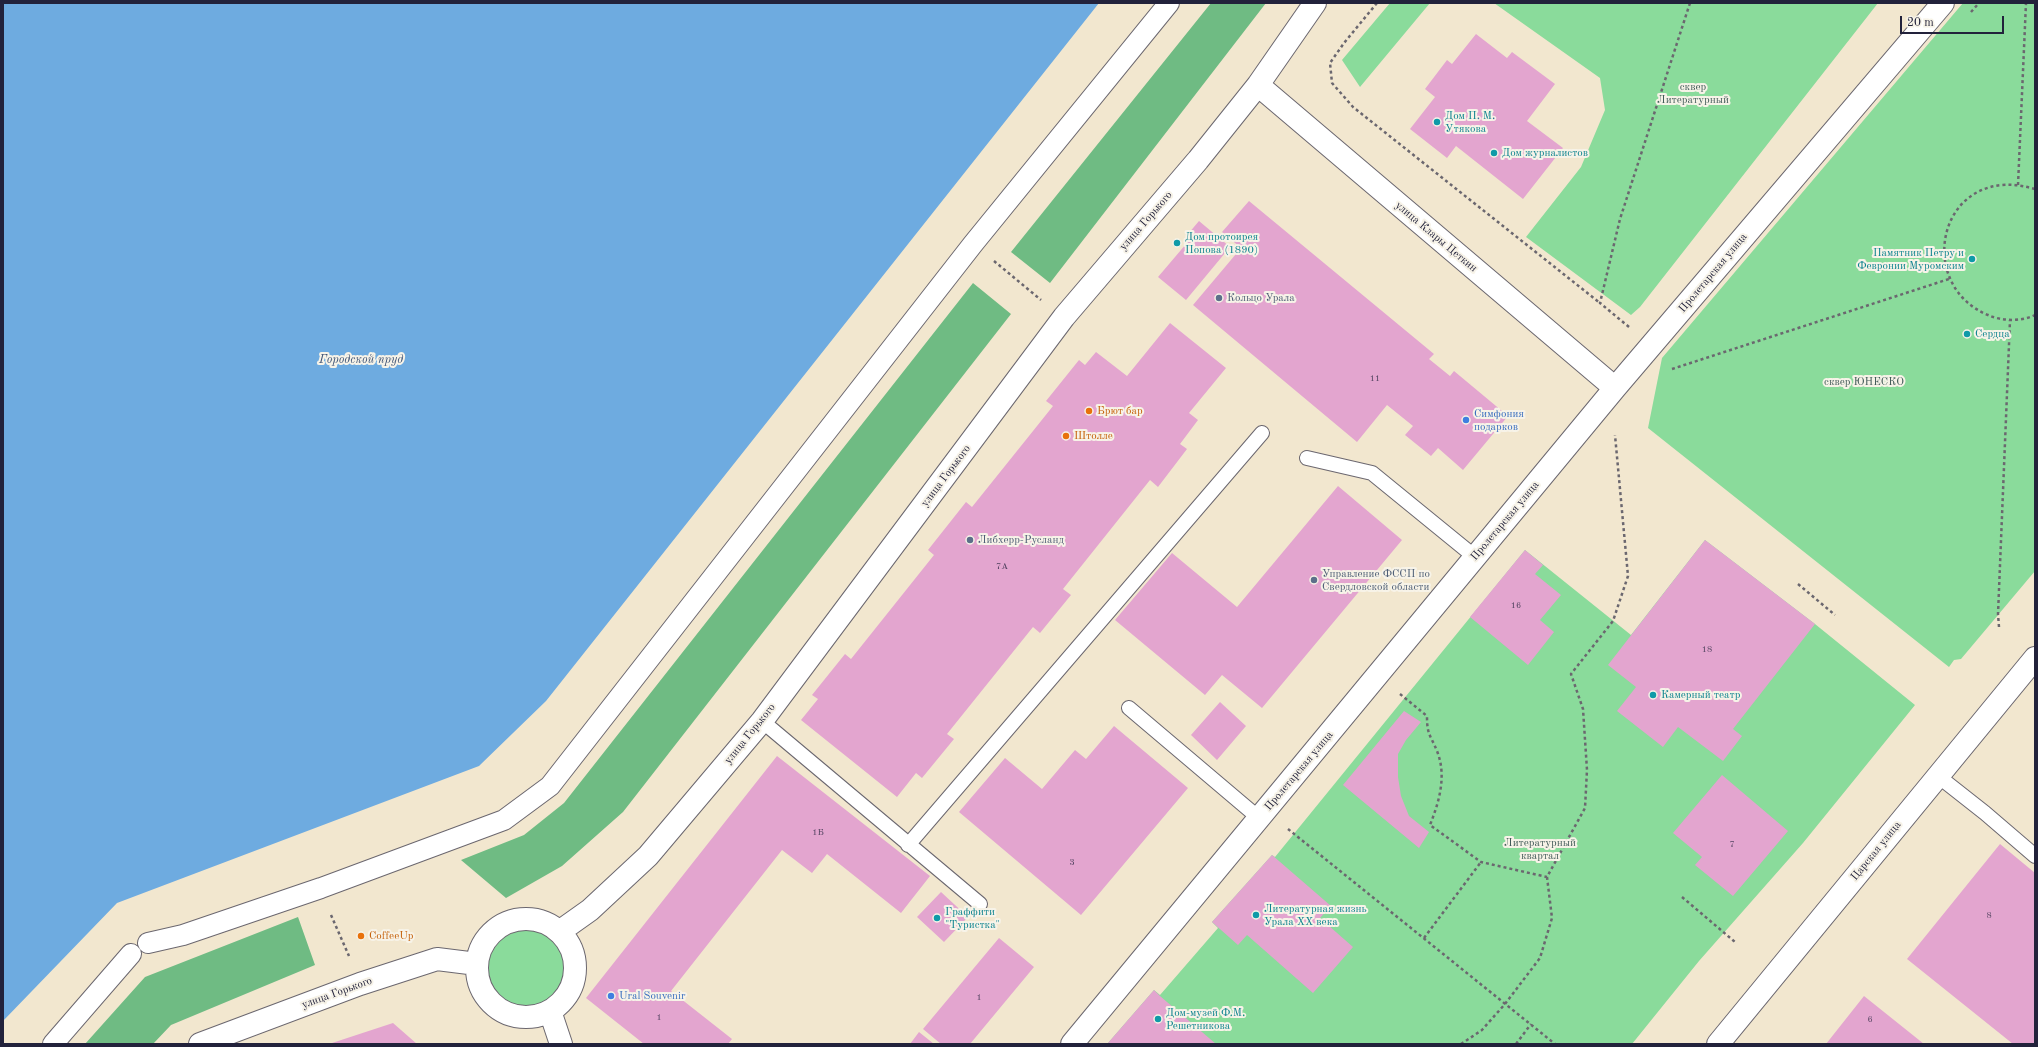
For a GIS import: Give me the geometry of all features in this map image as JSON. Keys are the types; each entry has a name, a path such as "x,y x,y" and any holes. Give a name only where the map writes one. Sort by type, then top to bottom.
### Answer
{"street":[{"path":"148,943 183,934 321,888 504,820 550,786 974,244 1169,3"},
{"name":"улица Горького","path":"559,932 590,910 648,856 762,721 1064,318 1198,160 1258,85 1315,3"},
{"name":"Пролетарская улица","path":"1072,1044 1260,819 1615,388 1943,3"},
{"name":"улица Клары Цеткин","path":"1258,85 1615,388"},
{"name":"Царская улица","path":"1718,1044 2035,658"},
{"path":"515,920 531,920 546,924 559,932 568,944 574,958 574,974 570,988 562,1001 550,1011 536,1016 521,1017 506,1013 494,1005 484,994 478,979 477,964 480,949 489,936 501,926 515,920"},
{"path":"53,1044 131,954"},
{"name":"улица Горького","path":"200,1044 360,984 437,959 477,964"},
{"path":"550,1011 561,1044"}],"lane":[{"path":"908,845 1262,433"},
{"path":"1307,458 1372,473 1476,557"},
{"path":"1130,708 1260,819"},
{"path":"762,721 980,904"},
{"path":"1938,776 1985,813 2035,856"}],"path":[{"path":"1377,3 1344,43 1330,63 1332,83 1353,107 1631,328"},
{"path":"1600,303 1620,219 1690,3"},
{"path":"2018,185 2026,3"},
{"path":"2035,189 2018,185 2001,185 1984,190 1969,199 1956,212 1948,227 1944,244 1944,262 1949,279 1957,292 1974,308 1995,318 2010,320 2035,315"},
{"path":"974,244 1064,318"},
{"path":"1665,371 1949,279"},
{"path":"1999,627 1998,614 2010,320"},
{"path":"1462,1044 1482,1030 1506,1004 1540,958 1552,918 1547,877 1585,808 1587,770 1583,709 1571,674 1613,621 1628,576 1614,431"},
{"path":"1798,584 1835,615"},
{"path":"1396,690 1427,716 1427,732 1437,752 1442,774 1440,801 1430,825 1481,862 1547,877"},
{"path":"1284,826 1556,1044"},
{"path":"1424,938 1481,862"},
{"path":"321,888 360,984"},
{"path":"1682,897 1735,942"},
{"path":"1516,1044 1531,1024"}],"green space":[{"path":"1211,3 1266,3 1050,283 1011,252"},
{"path":"1390,3 1430,3 1360,87 1342,60"},
{"name":"сквер Литературный","path":"1494,3 1878,3 1640,307 1631,315 1526,237 1581,167 1605,110 1600,78"},
{"name":"сквер ЮНЕСКО","path":"1963,3 2035,3 2035,571 1961,659 1954,660 1949,667 1648,428 1662,358"},
{"path":"973,283 1011,314 623,812 562,866 506,898 461,860 524,835 564,803"},
{"name":"Литературный квартал","path":"1705,540 1815,624 1915,705 1803,843 1699,961 1632,1044 1108,1043 1154,990 1160,995 1218,928 1212,922 1272,855 1275,857 1525,550 1631,635"},
{"path":"298,917 315,965 171,1025 153,1044 85,1044 145,977"},
{"path":"527,930 542,933 555,941 563,954 566,969 563,984 555,997 542,1005 527,1008 512,1005 499,997 491,984 488,969 491,954 499,941 512,933"}],"water":[{"name":"Городской пруд","path":"3,3 1099,3 546,701 479,766 117,903 3,1021"}],"building":[{"path":"1476,34 1507,58 1512,52 1555,84 1527,121 1563,148 1523,199 1456,146 1447,158 1410,129 1435,97 1425,89 1447,60 1452,64"},
{"path":"1249,201 1434,354 1429,359 1450,376 1454,371 1508,416 1463,470 1438,448 1431,456 1405,435 1413,426 1387,405 1357,442 1193,305 1241,248 1222,232"},
{"path":"1199,221 1230,247 1186,300 1158,277 1192,237 1188,234"},
{"path":"1170,323 1226,368 1189,413 1198,420 1180,444 1187,449 1158,487 1150,480 1063,589 1071,595 1040,633 1033,627 947,734 954,739 922,778 916,773 897,797 801,720 818,699 812,695 845,654 851,659 934,555 928,550 966,502 972,507 1053,406 1046,401 1079,360 1085,365 1096,352 1127,376"},
{"name":"Управление ФССП по Свердловской области","path":"1338,486 1402,540 1262,708 1222,675 1205,695 1115,620 1172,553 1237,607"},
{"path":"1705,540 1815,624 1733,729 1742,736 1723,761 1678,727 1663,747 1617,711 1636,687 1608,665"},
{"path":"1525,550 1543,565 1535,574 1561,595 1540,620 1554,632 1528,665 1470,617"},
{"path":"1220,702 1246,726 1217,760 1191,735"},
{"path":"1404,711 1421,722 1406,740 1398,754 1398,777 1401,796 1409,816 1429,832 1419,848 1343,785"},
{"path":"1114,726 1188,788 1081,915 959,812 1005,758 1042,789 1075,750 1086,759"},
{"path":"777,756 930,876 901,913 827,854 812,873 782,850 671,991 732,1039 728,1044 644,1044 586,998"},
{"path":"1722,775 1788,831 1733,896 1695,865 1702,857 1673,833"},
{"path":"2000,844 2035,873 2035,1044 2013,1044 1907,959"},
{"path":"1272,855 1331,906 1320,918 1353,947 1313,993 1247,935 1238,945 1212,922"},
{"path":"941,892 968,917 944,942 917,917"},
{"path":"999,938 1034,967 970,1044 941,1044 923,1029"},
{"name":"Дом-музей Ф.М. Решетникова","path":"1154,990 1160,996 1216,1044 1108,1043"},
{"path":"1864,996 1924,1044 1826,1044"},
{"path":"393,1023 417,1044 329,1044"},
{"path":"919,1032 934,1044 910,1044"}],"place":[{"name":"Дом П. М. Утякова","path":"1437,122"},
{"name":"Дом журналистов","path":"1494,153"},
{"name":"Дом протоирея Попова (1890)","path":"1177,243"},
{"name":"Памятник Петру и Февронии Муромским","path":"1972,259"},
{"name":"Кольцо Урала","path":"1219,298"},
{"name":"Сердца","path":"1967,334"},
{"name":"Брют бар","path":"1089,411"},
{"name":"Симфония подарков","path":"1466,420"},
{"name":"Штолле","path":"1066,436"},
{"name":"Либхерр-Русланд","path":"970,540"},
{"name":"Управление ФССП по Свердловской области","path":"1314,580"},
{"name":"Камерный театр","path":"1653,695"},
{"name":"Литературная жизнь Урала XX века","path":"1256,915"},
{"name":"Граффити \"Туристка\"","path":"937,918"},
{"name":"CoffeeUp","path":"361,936"},
{"name":"Ural Souvenir","path":"611,996"},
{"name":"Дом-музей Ф.М. Решетникова","path":"1158,1019"}]}
